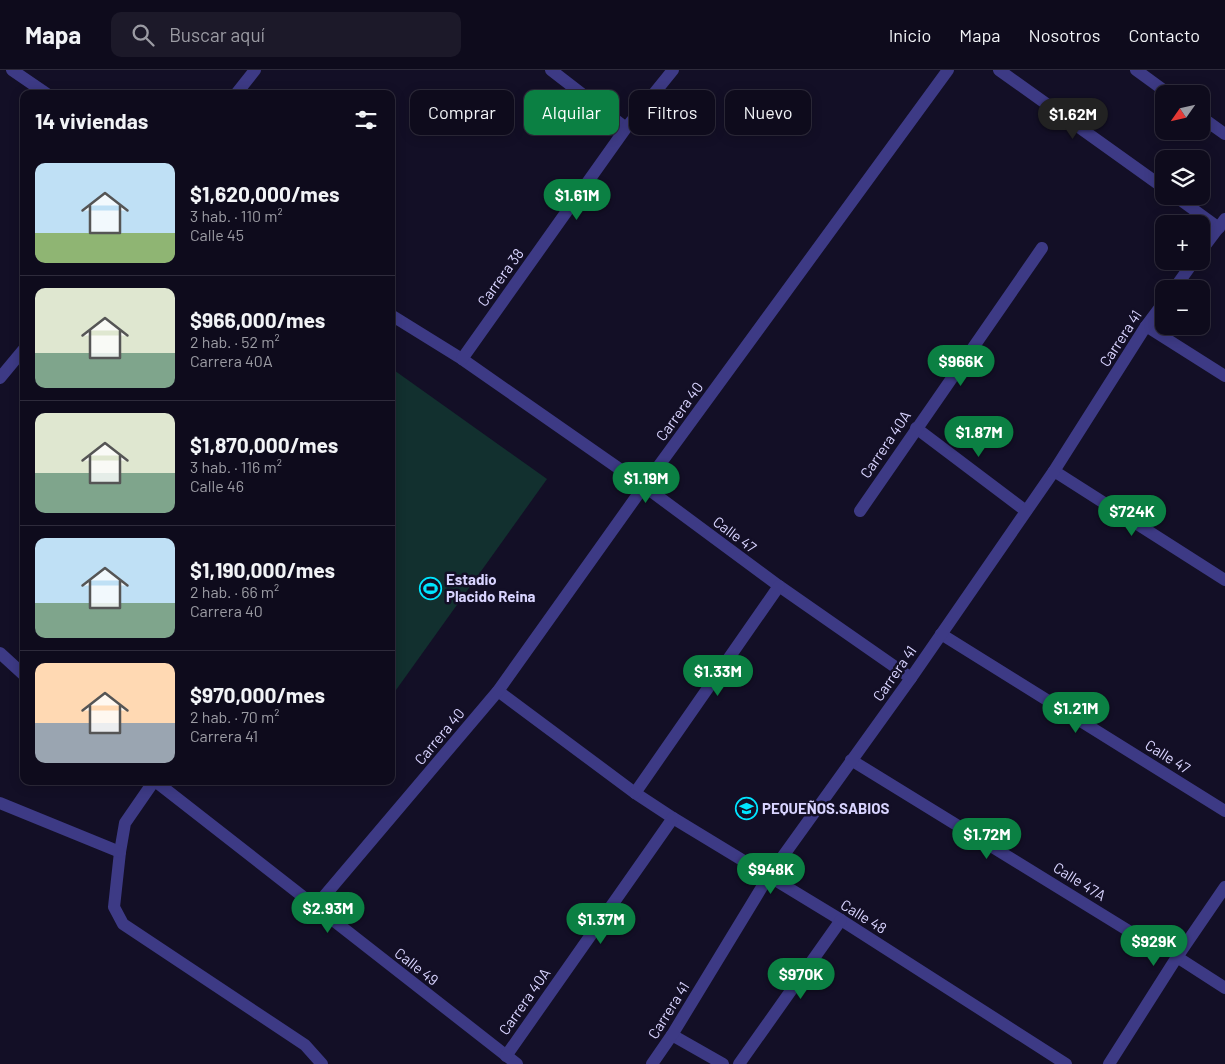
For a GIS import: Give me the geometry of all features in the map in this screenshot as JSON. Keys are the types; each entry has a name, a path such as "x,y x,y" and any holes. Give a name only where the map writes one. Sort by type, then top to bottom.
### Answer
{"street":[{"path":"12,70 41,90"},
{"path":"551,70 626,128"},
{"name":"Carrera 38","path":"462,358 626,128 673,70"},
{"name":"Carrera 40","path":"315,906 498,691 644,486 948,70"},
{"path":"999,70 1155,182"},
{"path":"1136,70 1157,85"},
{"path":"238,90 248,73"},
{"path":"1210,123 1225,134"},
{"path":"1191,205 1222,223 1210,239"},
{"name":"Carrera 40A","path":"860,511 1042,248"},
{"name":"Carrera 41","path":"652,1064 672,1035 768,877 911,678 1054,471 1155,314"},
{"name":"Calle 47","path":"395,317 462,358 644,486 779,586 911,678"},
{"path":"1146,326 1225,376"},
{"path":"2,371 20,354"},
{"path":"916,428 1026,511"},
{"path":"1054,471 1225,580"},
{"path":"635,793 779,586"},
{"name":"Calle 47","path":"941,634 1225,811"},
{"path":"0,654 20,671"},
{"name":"Calle 48","path":"498,691 635,793 673,818 841,920 1066,1064"},
{"name":"Calle 47A","path":"851,760 1137,936"},
{"path":"152,785 125,823 114,907 123,924 305,1045 322,1064"},
{"name":"Calle 49","path":"160,785 517,1064"},
{"path":"0,803 120,852"},
{"name":"Carrera 40A","path":"506,1056 673,818"},
{"path":"1109,1064 1177,957 1225,887"},
{"path":"739,1064 841,920"},
{"path":"1177,957 1225,988"},
{"path":"672,1035 723,1064"}],"green space":[{"name":"Estadio Placido Reina","path":"395,371 547,479 395,691"}],"place":[{"name":"Estadio Placido Reina","path":"430,588"},
{"name":"PEQUEÑOS.SABIOS","path":"746,808"}]}
